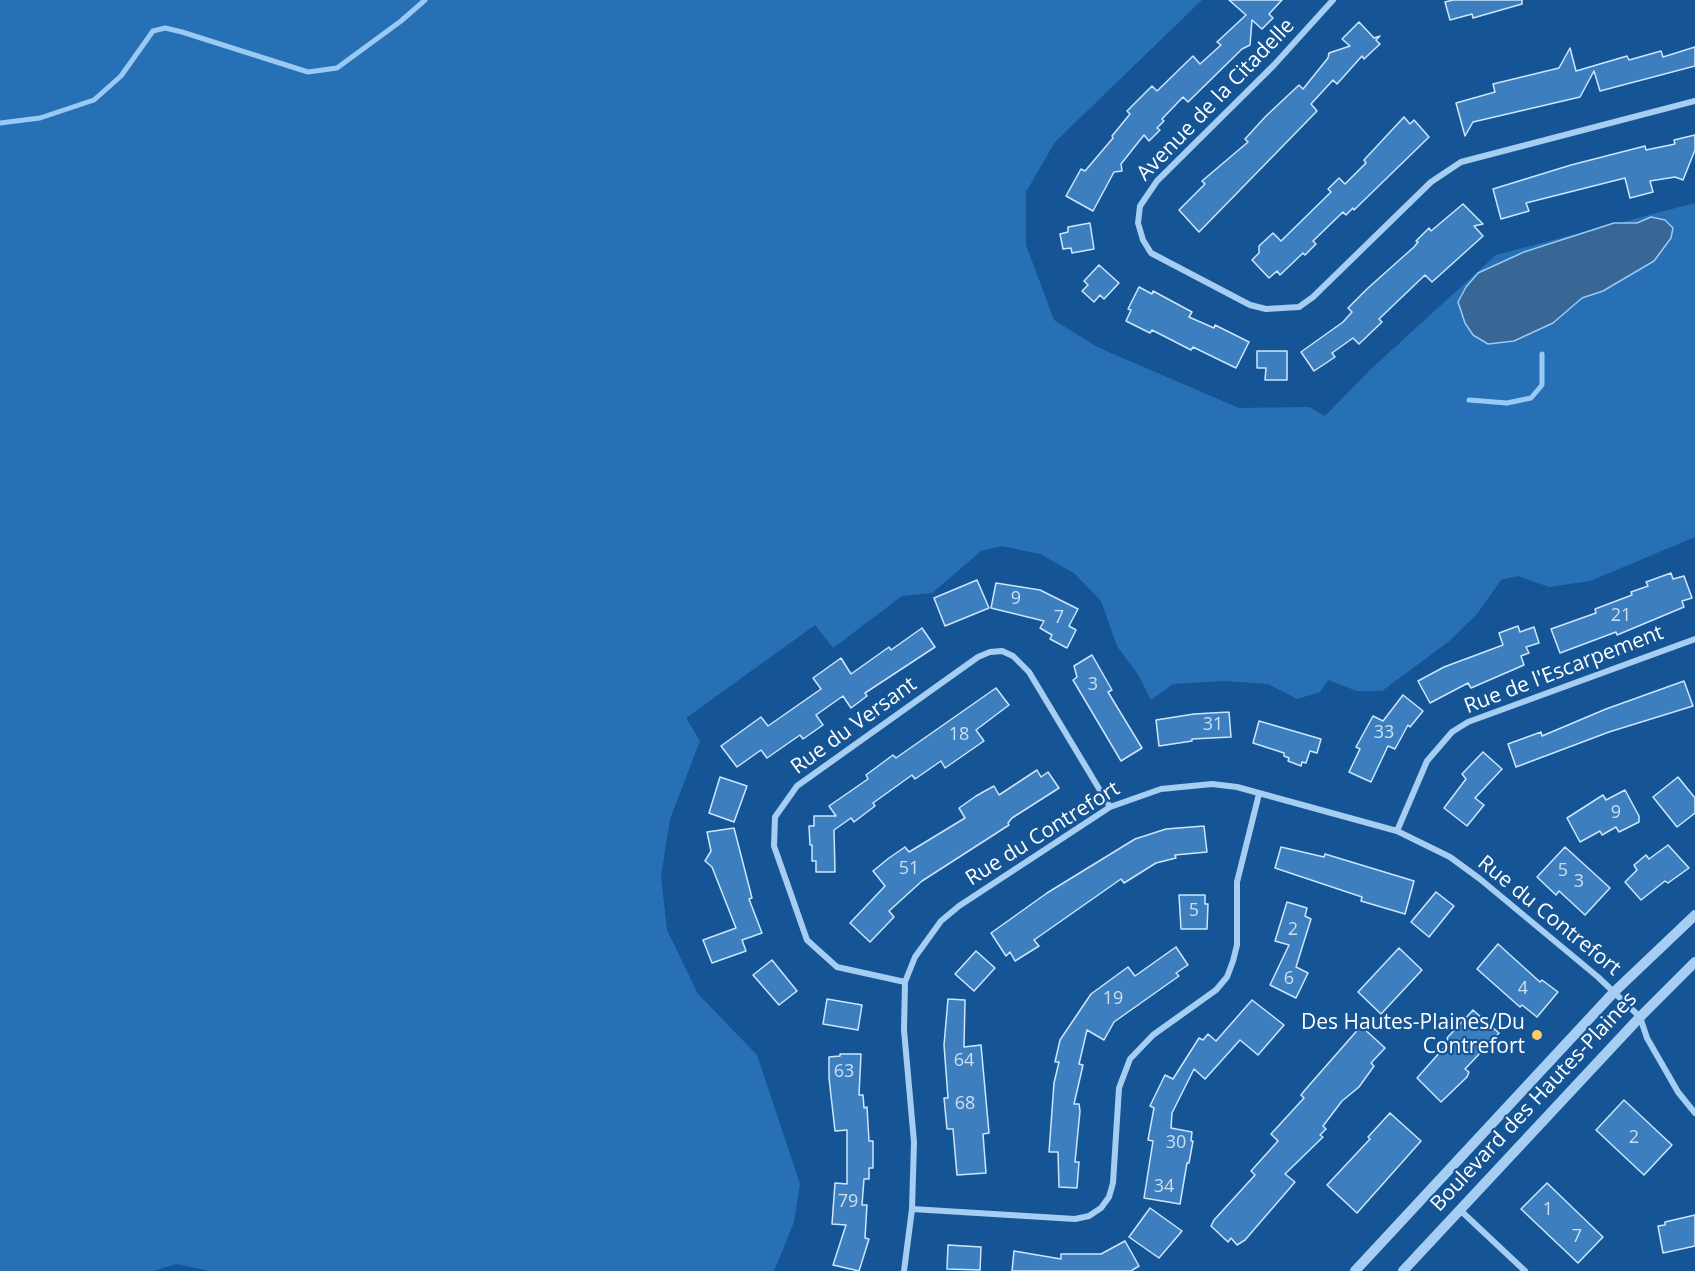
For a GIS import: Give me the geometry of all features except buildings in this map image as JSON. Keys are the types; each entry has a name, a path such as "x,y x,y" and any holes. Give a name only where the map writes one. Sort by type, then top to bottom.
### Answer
{"street":[{"name":"Avenue de la Citadelle","path":"1333,0 1274,65 1157,181 1140,206 1138,223 1143,240 1151,253 1250,305 1266,309 1299,307 1313,297 1431,182 1461,162 1695,101"},
{"name":"Rue de l'Escarpement","path":"1397,831 1427,761 1452,732 1468,722 1695,639"},
{"name":"Rue du Versant","path":"905,981 837,967 807,940 774,846 776,817 797,786 978,657 990,652 1002,651 1013,656 1029,672 1110,807"},
{"name":"Rue du Contrefort","path":"904,1271 912,1209 914,1142 904,1030 905,981 915,957 941,921 959,906 1110,807 1161,789 1212,784 1237,787 1397,831 1450,857 1480,879 1615,991 1640,1017 1657,1055 1678,1092 1695,1113"},
{"path":"912,1209 1075,1219 1089,1216 1101,1208 1109,1197 1113,1183 1119,1088 1130,1059 1153,1035 1216,990 1227,977 1237,945 1237,882 1259,794"},
{"name":"Boulevard des Hautes-Plaines","path":"1355,1271 1615,991 1695,915"},
{"name":"Boulevard des Hautes-Plaines","path":"1403,1271 1640,1017 1695,962"},
{"path":"1460,1210 1525,1271"}],"shaded area":[{"path":"0,0 1202,0 1055,142 1026,192 1026,245 1054,320 1097,347 1239,408 1309,407 1325,416 1371,369 1496,255 1695,203 1695,537 1590,581 1549,587 1518,576 1501,580 1477,614 1448,642 1382,691 1357,691 1328,680 1320,692 1297,699 1268,684 1224,681 1173,684 1151,700 1139,676 1117,646 1101,601 1074,573 1040,554 1002,546 981,551 932,593 902,596 833,648 815,625 686,718 700,741 670,819 661,877 667,930 698,994 757,1055 800,1184 794,1222 774,1271 210,1271 176,1264 153,1271 0,1271"},
{"path":"1651,217 1665,220 1673,228 1671,238 1654,261 1603,291 1582,298 1553,323 1514,341 1488,344 1473,335 1465,323 1458,302 1466,287 1478,273 1524,252 1614,223 1637,223"}],"waterway":[{"path":"0,123 40,118 94,100 121,76 153,31 165,28 182,32 308,72 337,68 401,21 425,0"},
{"path":"1469,400 1507,403 1531,398 1542,385 1542,354"}],"place":[{"name":"Des Hautes-Plaines/Du Contrefort","path":"1537,1035"}]}
